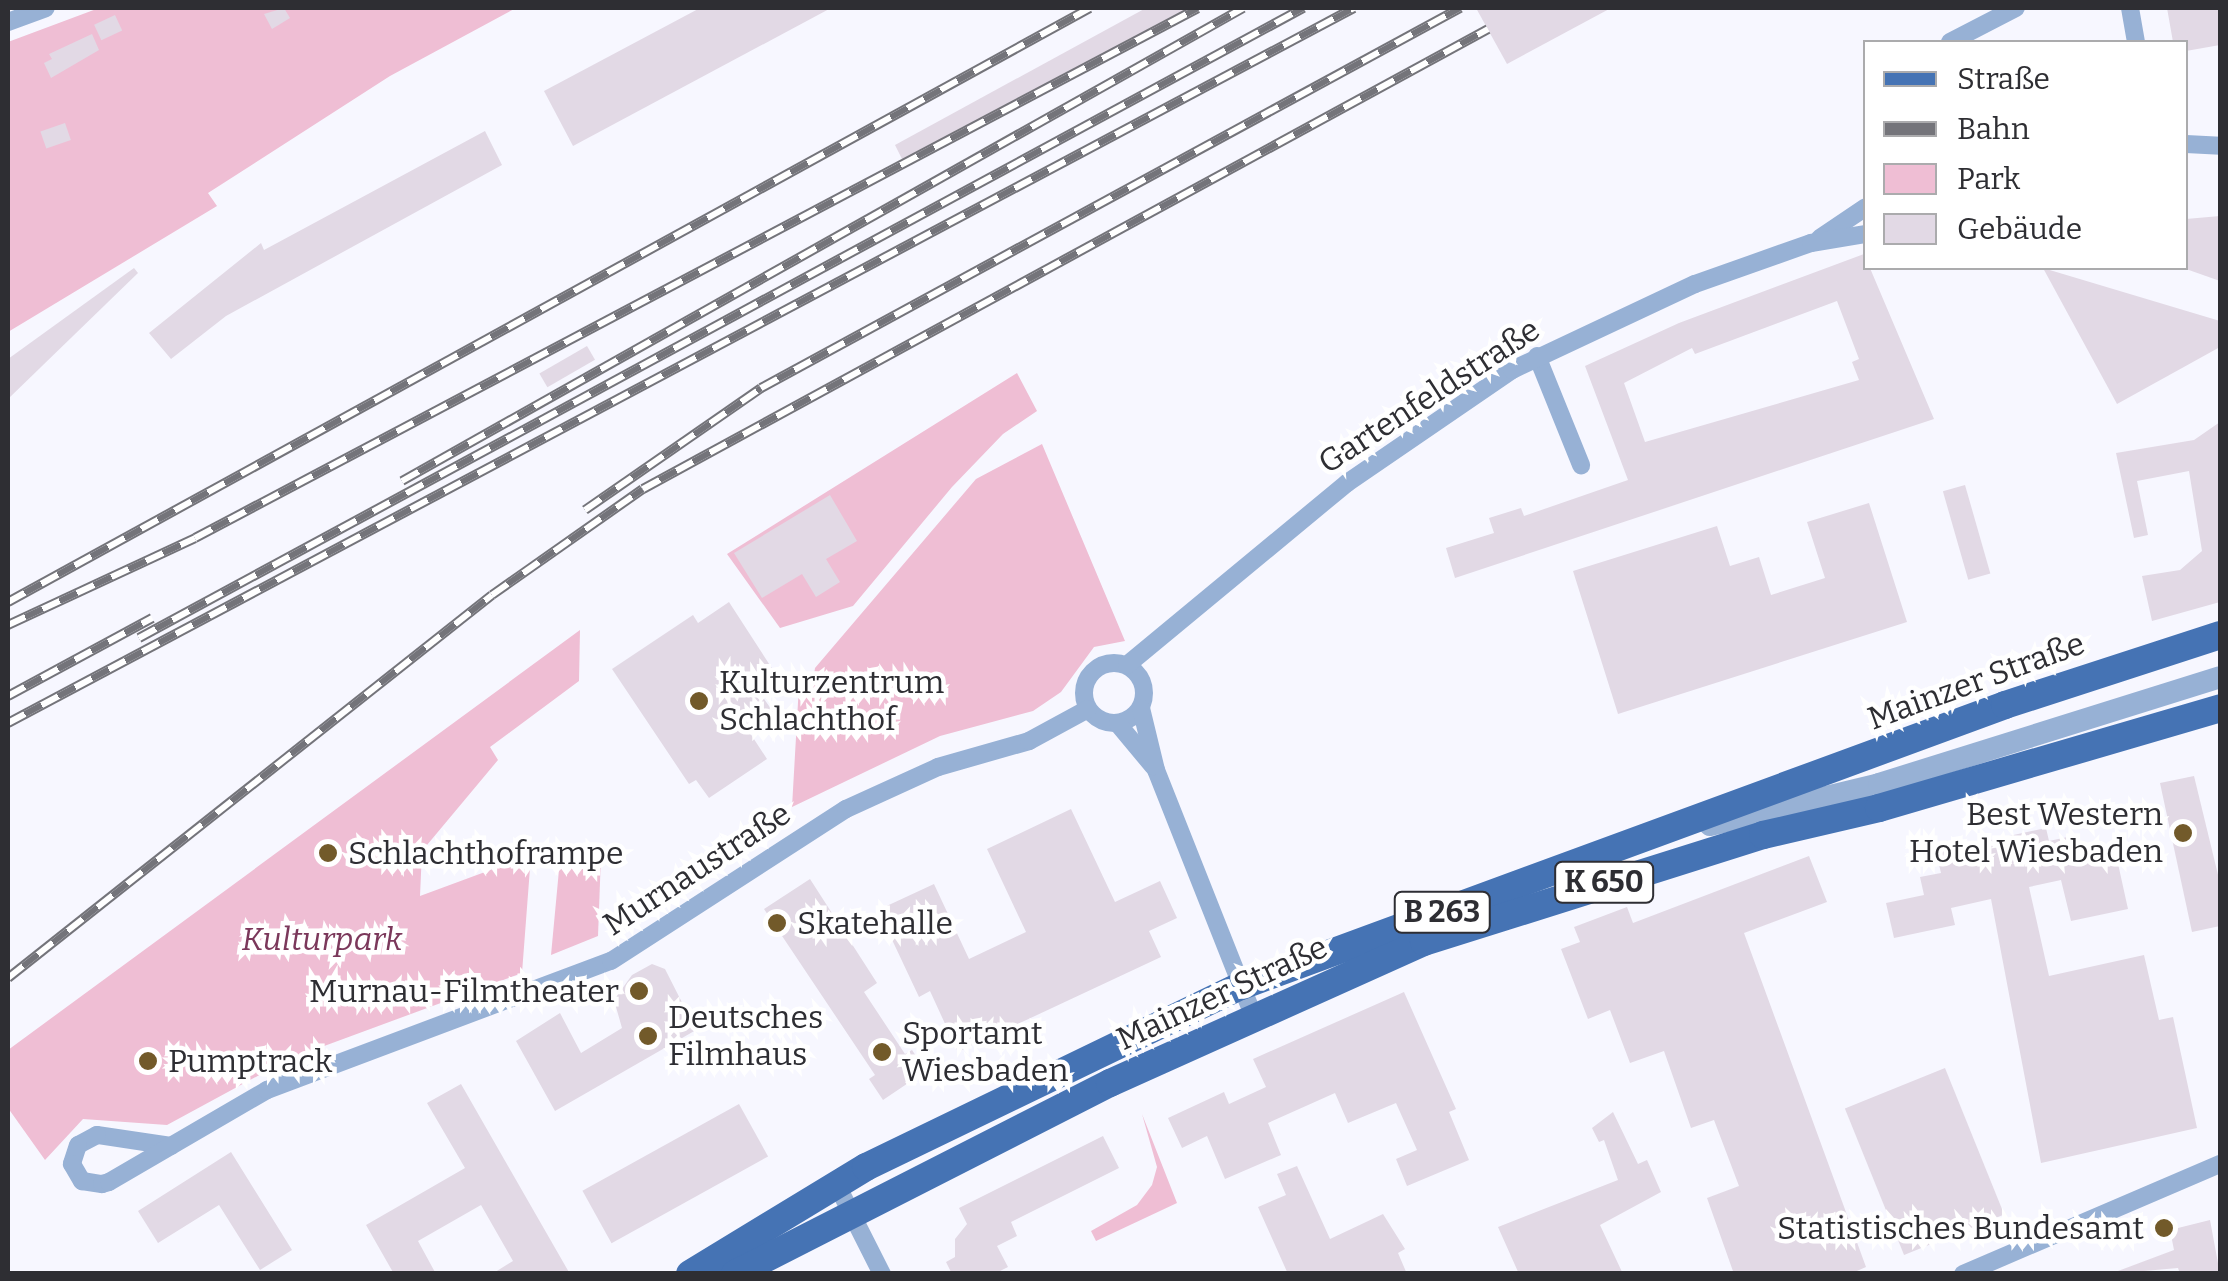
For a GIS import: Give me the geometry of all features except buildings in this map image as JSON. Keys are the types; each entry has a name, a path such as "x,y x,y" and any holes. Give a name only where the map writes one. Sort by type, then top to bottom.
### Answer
{"main road":[{"name":"Mainzer Straße","path":"731,1262 836,1183 1241,986 1644,841 2005,704 2220,634"},
{"name":"Mainzer Straße","path":"690,1274 731,1262 852,1212 1342,975 1488,920 1762,835 2174,724 2220,708"}],"street":[{"path":"8,22 46,8"},
{"path":"1954,40 2016,8"},
{"path":"2130,8 2136,40"},
{"path":"2188,144 2220,146"},
{"name":"Gartenfeldstraße","path":"1811,243 1863,209"},
{"name":"Gartenfeldstraße","path":"1127,665 1170,634 1347,483 1537,356 1695,284 1811,243 1863,234"},
{"path":"1537,356 1581,465"},
{"name":"Gartenfeldstraße","path":"1144,684 1170,634"},
{"path":"1156,770 1118,724 1088,709 1089,676 1110,662 1127,665 1144,684 1141,708 1156,770 1254,1017"},
{"name":"Mainzer Straße","path":"1644,841 1879,784 2220,676"},
{"path":"1118,724 1141,708"},
{"name":"Murnaustraße","path":"171,1146 97,1135 78,1144 72,1164 82,1181 102,1184 297,1077 611,960 846,809 938,767 1029,741 1088,709"},
{"name":"Mainzer Straße","path":"1762,835 1879,784"},
{"path":"1963,1274 2220,1164"},
{"path":"836,1183 882,1274"}],"green space":[{"path":"99,8 516,8 390,76 208,193 217,206 8,332 8,42"},
{"path":"1017,373 1037,411 1003,434 952,487 853,606 780,628 727,554"},
{"path":"1042,444 1125,641 1094,647 1061,692 1033,711 940,736 792,807 799,685 813,681 815,668 976,479"},
{"name":"Kulturpark","path":"580,630 579,681 490,747 498,760 422,851 420,896 531,855 522,973 289,1059 167,1125 83,1119 45,1160 8,1108 8,1050"},
{"path":"601,855 598,936 551,955 559,870"},
{"path":"1142,1114 1177,1203 1096,1241 1091,1231 1137,1205 1152,1185 1157,1167"}],"railway":[{"path":"8,602 1090,8"},
{"path":"8,625 195,538 1198,8"},
{"path":"402,481 1243,8"},
{"path":"139,638 1303,8"},
{"path":"8,723 1354,8"},
{"path":"585,510 761,388 1460,8"},
{"path":"8,978 492,595 643,489 1488,29"},
{"path":"8,696 152,618"}],"place":[{"name":"Kulturzentrum Schlachthof","path":"699,701"},
{"name":"Best Western Hotel Wiesbaden","path":"2183,833"},
{"name":"Schlachthoframpe","path":"328,853"},
{"name":"Skatehalle","path":"777,923"},
{"name":"Murnau-Filmtheater","path":"639,991"},
{"name":"Deutsches Filmhaus","path":"648,1036"},
{"name":"Sportamt Wiesbaden","path":"882,1052"},
{"name":"Pumptrack","path":"148,1061"},
{"name":"Statistisches Bundesamt","path":"2164,1228"}]}
